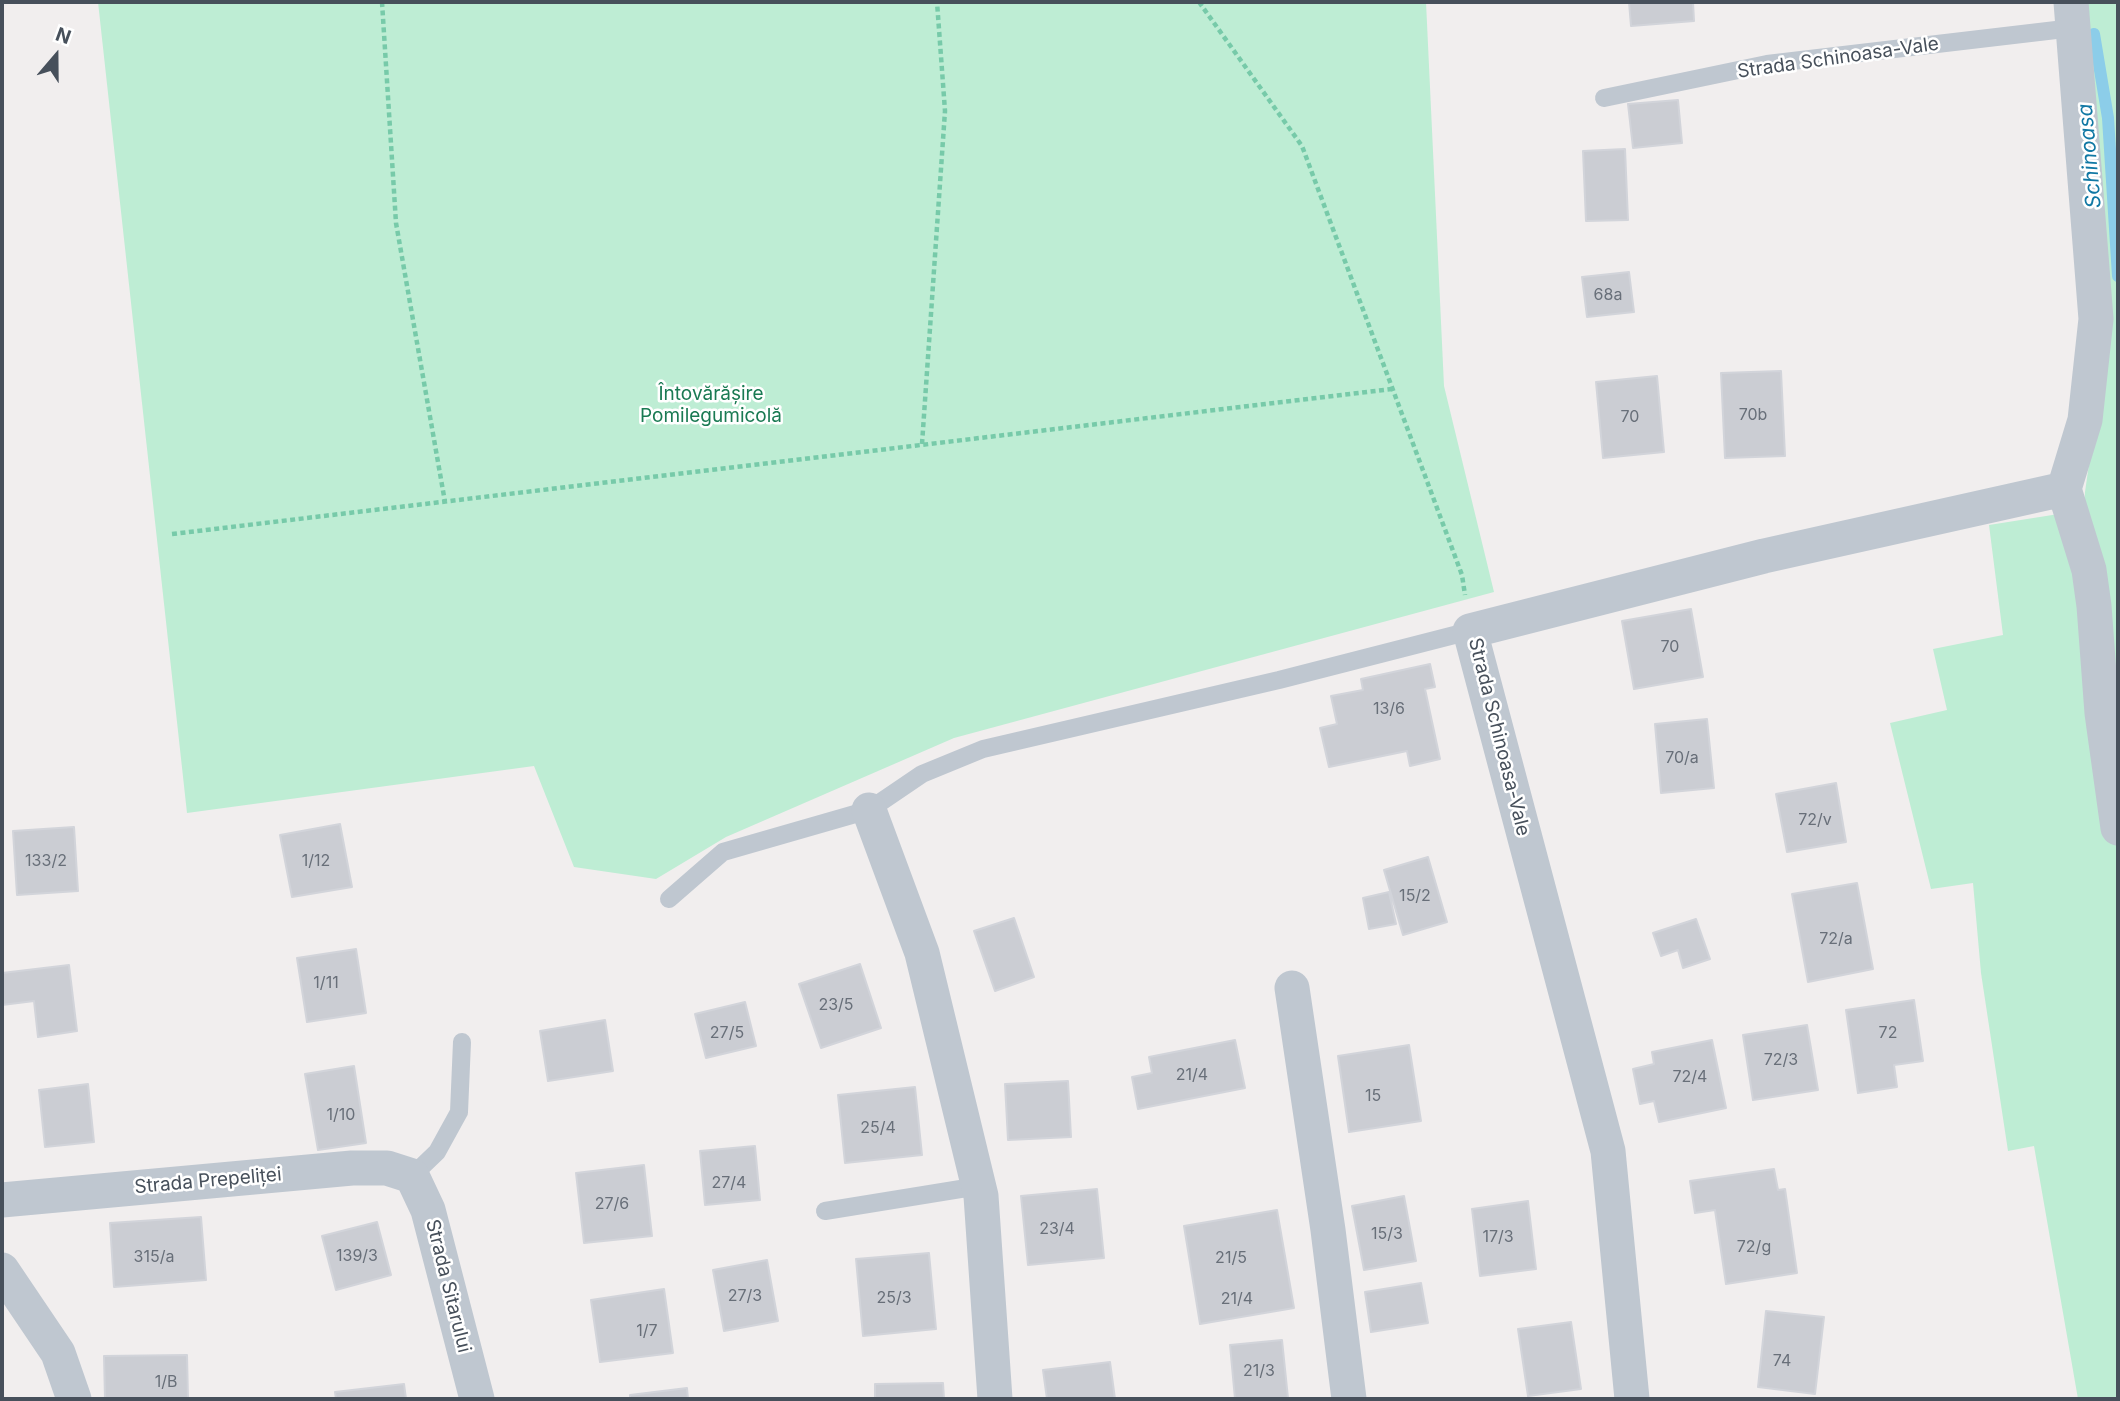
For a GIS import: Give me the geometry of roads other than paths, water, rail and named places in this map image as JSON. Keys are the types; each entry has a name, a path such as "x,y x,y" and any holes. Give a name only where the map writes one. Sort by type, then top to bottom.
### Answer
{"street":[{"name":"Strada Schinoasa-Vale","path":"1632,1399 1608,1151 1470,631 1764,556 2064,489 2085,420 2096,319 2072,15"},
{"path":"2064,489 2089,570 2102,713 2118,828"},
{"path":"869,810 922,953 979,1186 995,1399"},
{"path":"1292,989 1328,1230 1349,1399"},
{"name":"Strada Prepeliței","path":"2,1190 2,1200 352,1168 387,1168 412,1175"},
{"name":"Strada Sitarului","path":"412,1175 432,1222 477,1399"},
{"path":"2,1270 58,1353 75,1399"}],"lane":[{"name":"Strada Schinoasa-Vale","path":"1604,98 1767,64 2072,15"},
{"path":"669,899 723,852 869,810 922,774 983,748 1279,680 1470,631"},
{"path":"412,1175 437,1152 459,1112 462,1042"},
{"path":"825,1211 979,1186"}],"waterway":[{"name":"Schinoasa","path":"2094,34 2108,118 2118,276"}],"park label":[{"name":"Întovărășire Pomilegumicolă","path":"711,405"}]}
